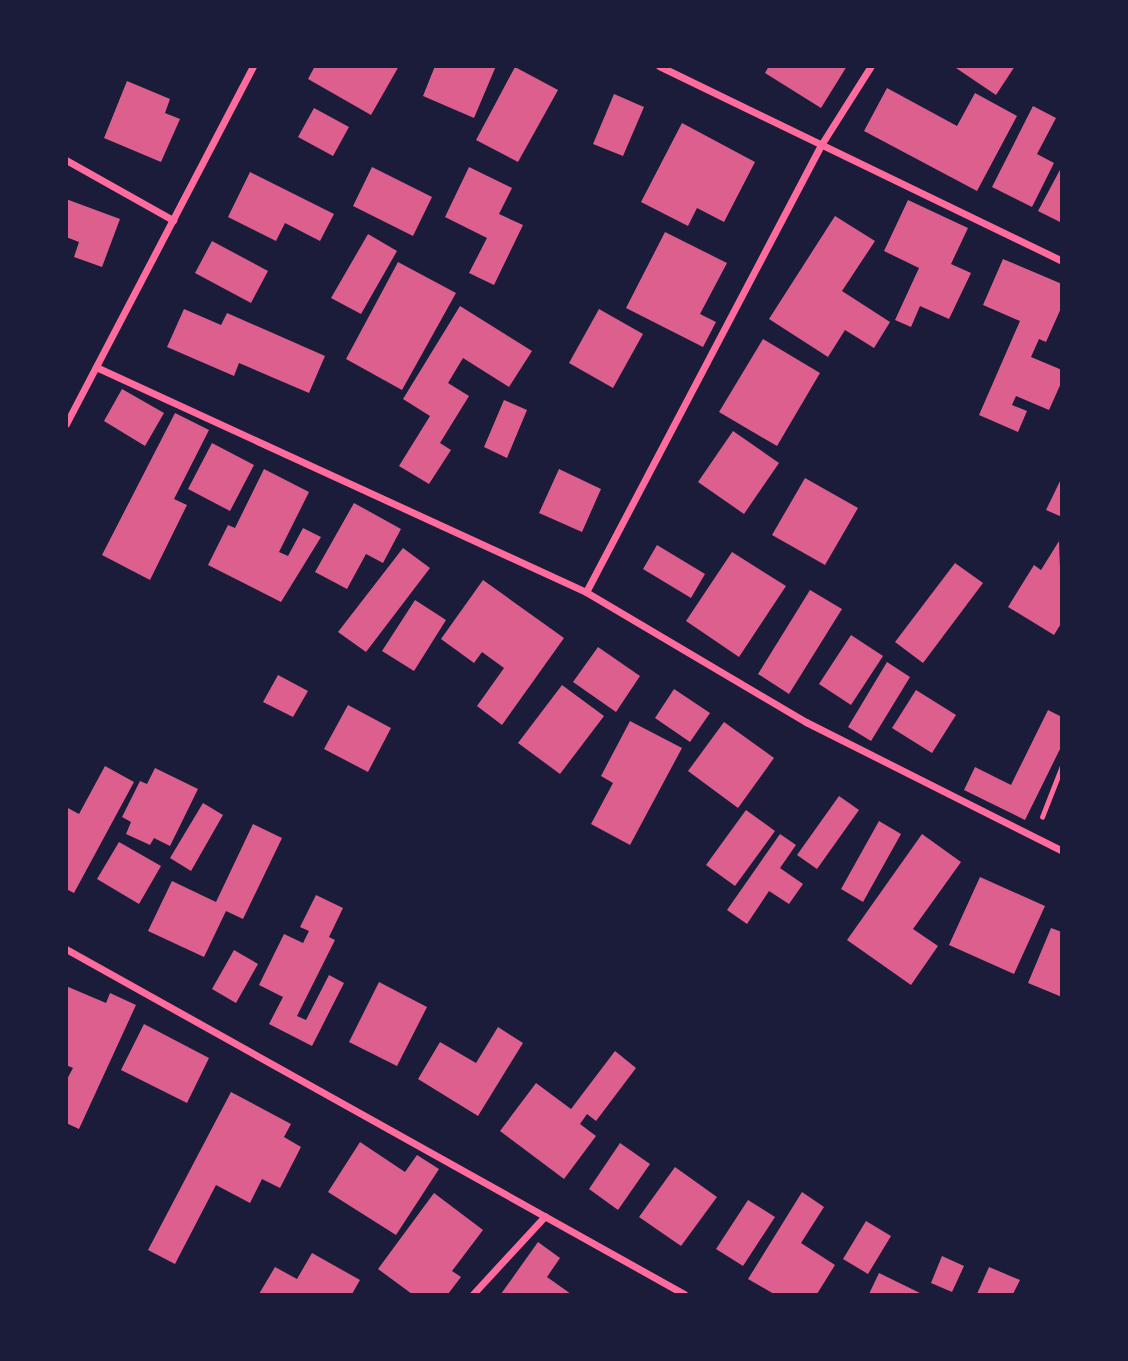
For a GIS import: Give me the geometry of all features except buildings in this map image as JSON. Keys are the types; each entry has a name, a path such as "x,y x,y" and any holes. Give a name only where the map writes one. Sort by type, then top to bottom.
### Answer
{"street":[{"path":"66,424 253,66"},
{"path":"659,66 1062,261"},
{"path":"586,592 821,145 871,66"},
{"path":"66,160 173,220"},
{"path":"96,367 586,592 806,722 1062,851"},
{"path":"66,948 684,1294"},
{"path":"474,1294 545,1216"}],"path":[{"path":"1034,838 1062,766"}]}
